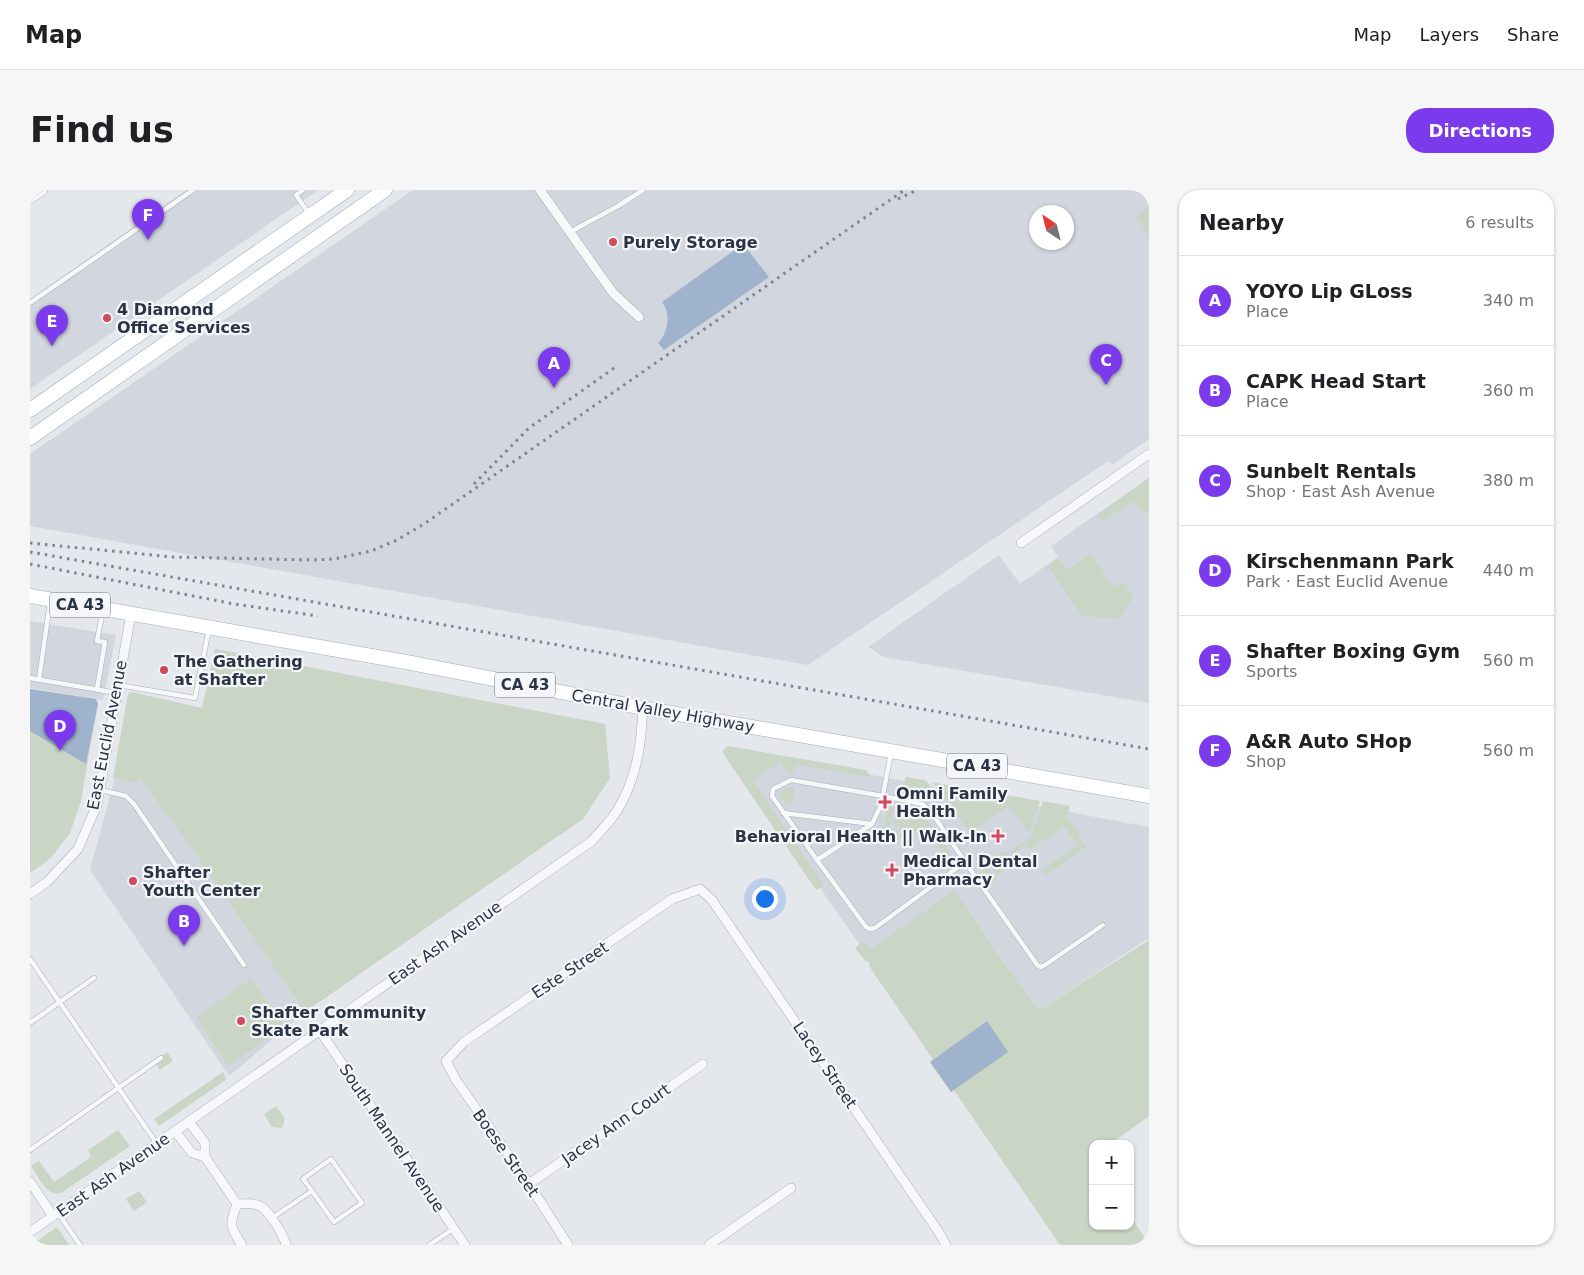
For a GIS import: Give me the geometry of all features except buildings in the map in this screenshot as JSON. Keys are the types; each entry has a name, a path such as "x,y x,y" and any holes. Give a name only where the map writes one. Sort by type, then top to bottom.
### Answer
{"main road":[{"path":"30,438 385,190"},
{"path":"30,410 344,191"},
{"name":"Central Valley Highway","path":"30,596 416,664 643,708 1149,796"}],"street":[{"path":"30,199 43,190"},
{"path":"540,190 613,293 639,317"},
{"path":"1020,543 1149,454"},
{"name":"East Euclid Avenue","path":"30,894 47,882 78,849 97,805 131,614"},
{"name":"East Ash Avenue","path":"30,1232 592,841 616,812 634,778 642,741 643,708"},
{"name":"Este Street","path":"446,1060 464,1042 664,905 700,888"},
{"name":"Lacey Street","path":"700,888 712,900 946,1245"},
{"name":"South Mannel Avenue","path":"320,1030 465,1245"},
{"name":"Boese Street","path":"446,1060 456,1080 529,1184 568,1245"},
{"name":"Jacey Ann Court","path":"529,1184 703,1064"},
{"path":"189,1122 205,1143 205,1157 237,1204"},
{"path":"176,1131 192,1153 205,1157"},
{"path":"30,1182 55,1214"},
{"path":"709,1245 791,1188"},
{"path":"237,1204 255,1204 262,1207 286,1241 286,1245"},
{"path":"237,1204 231,1220 232,1230 239,1244"}],"lane":[{"path":"30,303 193,190"},
{"path":"303,190 296,195 310,216"},
{"path":"570,232 643,190"},
{"path":"39,680 50,599"},
{"path":"97,689 105,642 98,641 103,609"},
{"path":"30,678 97,689 117,689 195,698 209,627"},
{"path":"817,860 872,824 878,814 883,796 891,752"},
{"path":"965,862 870,930 862,925 783,813 772,796 773,791 791,780 922,804 928,809 1038,966 1045,965 1103,925"},
{"path":"100,790 126,796 134,804 244,965"},
{"path":"783,813 872,824"},
{"path":"30,959 157,1144"},
{"path":"30,1023 94,978"},
{"path":"30,1150 161,1058"},
{"path":"331,1159 362,1203 334,1222 312,1191 303,1179 331,1159"},
{"path":"271,1219 312,1191"},
{"path":"55,1214 80,1245"},
{"path":"429,1245 453,1229"}],"shaded area":[{"path":"186,190 318,190 30,389 30,299"},
{"path":"413,190 1149,190 1149,439 1112,465 1108,461 808,665 30,526 30,454"},
{"path":"1149,478 1149,703 884,657 868,647 999,555 1020,584 1058,557 1051,546"},
{"path":"30,621 116,635 103,700 30,688"},
{"path":"216,649 267,659 185,839 305,1012 229,1076 90,870 114,781 129,692 203,709"},
{"path":"723,747 1149,827 1149,938 1039,1010 995,951 865,953"}],"green space":[{"path":"1149,207 1149,236 1136,217"},
{"path":"1149,478 1149,512 1140,511 1133,501 1103,521 1098,514"},
{"path":"1091,554 1114,587 1123,582 1133,595 1120,619 1082,616 1048,566 1058,558 1068,570"},
{"path":"215,649 605,724 610,778 583,819 305,1012 185,839 140,778 135,782 113,778 128,694 131,694 131,692 202,708"},
{"path":"30,690 98,701 81,801 70,833 51,858 30,873"},
{"path":"728,746 866,770 871,777 795,764 791,773 780,762 753,781 824,885 816,890 722,752"},
{"path":"906,777 925,780 936,791 926,797 901,792"},
{"path":"931,782 1040,801 1029,833 1009,806 970,833 936,786"},
{"path":"787,787 795,789 791,806 787,805 778,794"},
{"path":"1043,801 1070,806 1067,817 1080,834 1078,837 1086,847 1046,875 1042,870 1077,845 1064,826 1029,850 1025,845 1012,854 1010,851 1031,837"},
{"path":"894,806 887,838 880,843 875,836 883,830 888,807"},
{"path":"898,806 921,812 950,852 951,859 943,873 933,859 942,852 930,834 924,838 918,830 910,836 902,827 893,825"},
{"path":"893,828 899,830 904,835 892,844 890,843"},
{"path":"1006,851 1014,863 997,875 988,863"},
{"path":"986,865 997,881 991,885 980,869"},
{"path":"955,890 995,951 1039,1010 1149,940 1149,1116 1116,1140 1089,1140 1089,1230 1134,1230 1134,1221 1146,1240 1139,1245 1060,1245 871,969 868,961 866,962 855,948 864,941 872,948"},
{"name":"Shafter Community Skate Park","path":"251,979 286,1026 228,1066 196,1017"},
{"path":"167,1052 173,1061 160,1070 154,1061"},
{"path":"223,1072 227,1079 159,1126 154,1119"},
{"path":"276,1106 285,1118 281,1128 272,1127 264,1114"},
{"path":"118,1130 130,1146 61,1193 51,1192 47,1189 31,1166 39,1161 54,1182 91,1157 88,1150"},
{"path":"139,1191 147,1202 134,1211 126,1199"},
{"path":"57,1227 69,1245 31,1245"}],"water":[{"path":"743,244 769,277 664,350 658,343 666,330 667,321 666,311 662,302"},
{"path":"30,689 96,699 98,704 86,764 30,731"},
{"path":"987,1021 1008,1052 951,1092 930,1062"}],"railway":[{"path":"898,199 917,190"},
{"path":"30,543 173,557 313,560 334,559 371,551 397,540 424,524 903,191"},
{"path":"474,484 529,428 617,366"},
{"path":"30,552 1149,749"},
{"path":"30,564 234,604 318,616"}],"place":[{"name":"A&R Auto SHop","path":"148,240"},
{"name":"Purely Storage","path":"613,242"},
{"name":"4 Diamond Office Services","path":"107,318"},
{"name":"Shafter Boxing Gym","path":"52,346"},
{"name":"Sunbelt Rentals","path":"1106,385"},
{"name":"YOYO Lip GLoss","path":"554,388"},
{"name":"The Gathering at Shafter","path":"164,670"},
{"name":"Kirschenmann Park","path":"60,751"},
{"name":"Omni Family Health","path":"885,802"},
{"name":"Behavioral Health || Walk-In","path":"998,836"},
{"name":"Medical Dental Pharmacy","path":"892,870"},
{"name":"Shafter Youth Center","path":"133,881"},
{"name":"CAPK Head Start","path":"184,946"},
{"name":"Shafter Community Skate Park","path":"241,1021"}]}
